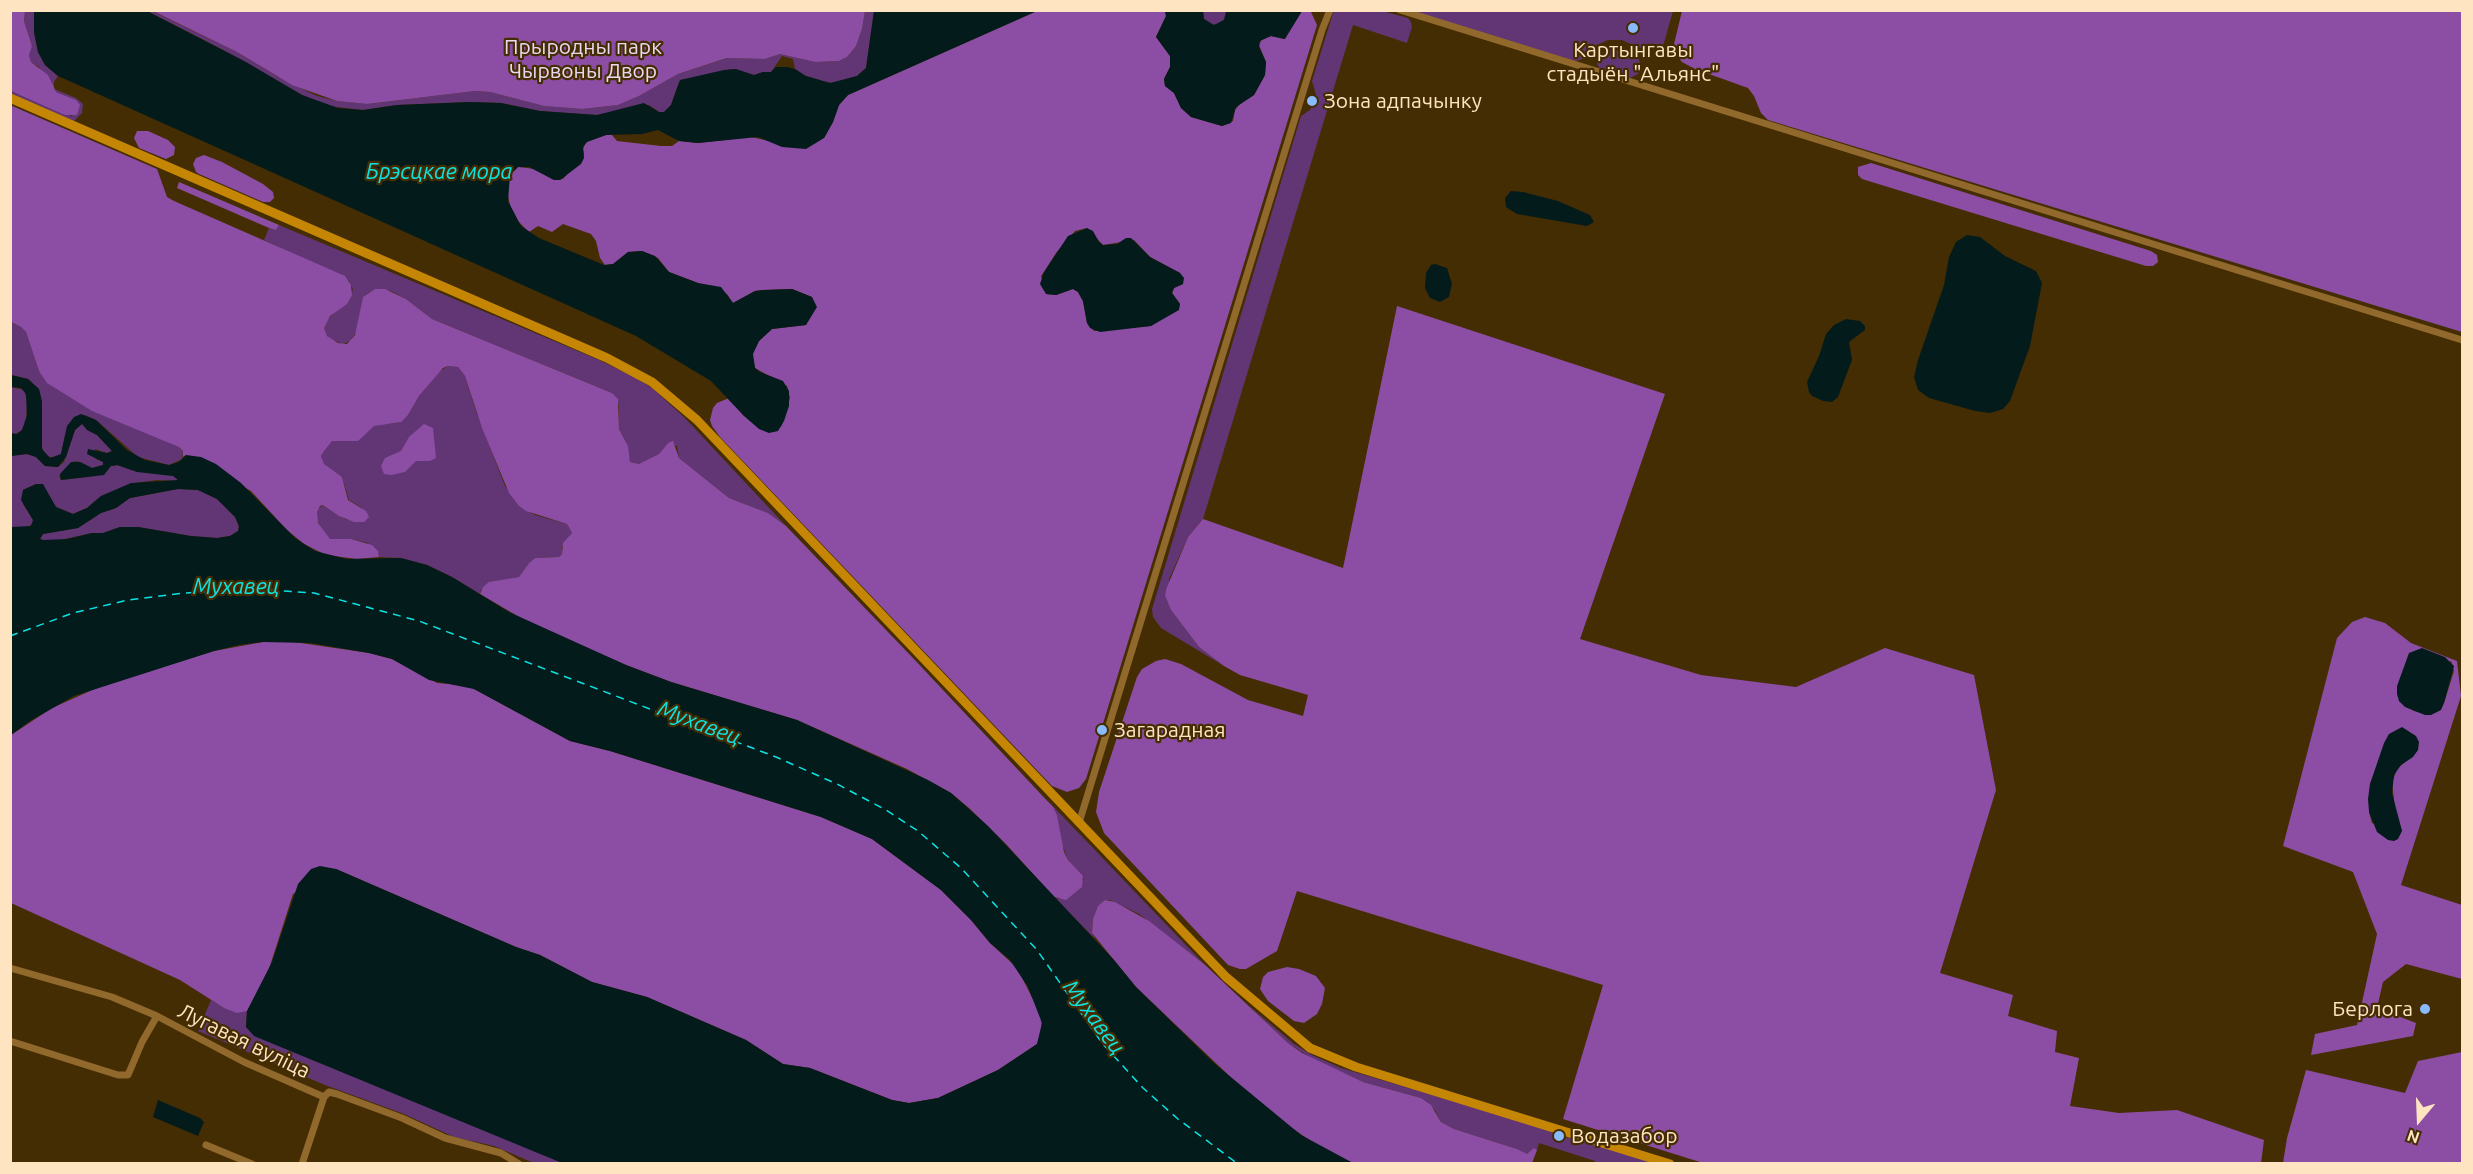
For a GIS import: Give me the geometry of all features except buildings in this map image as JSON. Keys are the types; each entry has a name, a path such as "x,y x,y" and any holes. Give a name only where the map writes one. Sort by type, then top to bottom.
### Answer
{"street":[{"path":"1079,823 1329,10"},
{"path":"1400,10 2463,340"},
{"path":"10,98 607,357 652,382 696,420 1226,976 1310,1048 1356,1067 1670,1164"},
{"path":"10,968 112,997 157,1016"},
{"name":"Лугавая вуліца","path":"10,1041 118,1074 128,1075 142,1042 157,1016 244,1062 324,1098"},
{"path":"302,1164 324,1098 329,1092 402,1118 445,1138 501,1153 519,1164"},
{"path":"207,1145 252,1164"}],"shaded area":[{"path":"1203,10 1226,11 1226,17 1218,25 1210,24 1204,19"},
{"path":"1334,10 1382,11 1408,18 1412,27 1407,43 1353,25 1203,519 1188,537 1169,579 1171,610 1199,647 1224,666 1161,628 1153,617 1152,609 1301,116 1310,110 1316,95 1312,81"},
{"path":"25,11 34,11 34,32 38,52 45,65 58,76 54,82 54,89 76,98 83,104 82,113 73,122 11,94 11,91 72,116 76,100 56,92 39,67 31,62 29,55 32,46 24,21"},
{"path":"147,11 152,11 237,52 278,77 317,96 337,101 367,104 475,91 490,92 544,106 582,109 618,105 678,74 728,58 765,59 780,54 815,62 839,61 847,57 856,46 865,11 874,11 866,68 857,76 834,83 826,82 803,75 795,69 793,59 782,56 771,72 754,75 731,69 692,79 683,79 679,82 671,105 664,112 659,112 649,105 597,115 540,111 501,103 397,105 363,110 328,106 302,95 229,53"},
{"path":"1411,11 1673,11 1662,50 1639,48 1622,40 1608,40 1595,46 1583,59 1575,61"},
{"path":"1609,48 1638,56 1641,66 1638,74 1630,78 1600,69 1597,57"},
{"path":"279,225 599,360 634,377 652,388 684,417 786,526 768,513 729,498 679,458 677,446 668,443 659,454 643,463 630,462 626,442 619,429 619,405 612,393 432,319 406,299 391,291 375,289 363,297 357,331 350,341 343,344 330,339 324,332 325,323 353,290 351,285 349,281 264,240 269,228 276,230"},
{"path":"10,322 26,332 39,371 179,447 183,451 182,459 169,465 138,457 96,420 85,415 65,435 61,454 54,458 47,456 41,444 42,402 39,389 28,379 11,375"},
{"path":"448,366 458,367 465,376 505,486 519,506 535,515 567,524 572,533 562,547 562,554 559,557 535,558 519,577 493,582 481,590 480,594 427,565 401,558 379,557 379,554 368,543 351,539 330,539 323,532 316,518 318,509 323,505 345,519 359,522 362,508 349,500 342,477 327,468 322,461 321,455 328,444 379,424 396,423 408,415 419,396 440,371"},
{"path":"11,387 24,390 27,400 26,422 22,430 14,435 11,433"},
{"path":"82,424 97,435 112,451 107,453 95,449 96,459 103,462 103,465 92,468 74,461 59,476 61,480 95,476 111,466 121,465 128,469 173,476 177,478 177,481 157,480 135,483 101,496 87,508 73,514 56,507 49,496 36,484 23,490 23,504 33,523 28,527 11,527 10,456 27,454 36,457 45,466 58,467 64,462 75,430"},
{"path":"178,489 198,490 217,499 235,517 239,527 238,531 230,536 217,538 138,527 120,527 103,533 60,540 40,539 43,534 78,528 130,498"},
{"path":"1048,801 1204,964 1139,914 1110,900 1105,900 1098,907 1093,919 1092,933 1095,939 1054,897 1058,899 1084,879 1068,860 1062,844 1057,815"},
{"path":"211,1000 224,1008 247,1011 246,1027 564,1163 534,1163 494,1146 454,1137 404,1114 325,1085 198,1031"},
{"path":"1248,1005 1294,1044 1341,1068 1548,1129 1565,1138 1572,1137 1654,1163 1595,1163 1595,1161 1539,1143 1537,1150 1534,1148 1527,1155 1517,1149 1454,1129 1441,1122 1435,1110 1421,1098 1363,1082 1317,1062 1288,1043"}],"green space":[{"path":"11,10 25,11 24,21 32,46 29,55 31,62 48,75 56,92 76,100 80,105 77,115 65,115 11,91"},
{"name":"Прыродны парк Чырвоны Двор","path":"153,11 865,11 856,46 847,57 839,61 815,62 780,54 765,59 727,58 678,74 618,105 582,109 544,106 490,92 475,91 367,104 337,101 292,85 237,52"},
{"path":"1037,11 1165,11 1166,16 1156,37 1170,56 1170,67 1164,79 1165,86 1174,93 1181,108 1191,117 1222,126 1233,121 1235,110 1254,95 1265,75 1266,62 1259,45 1262,39 1271,36 1284,39 1302,11 1311,12 1317,25 1086,779 1079,788 1067,792 1052,786 712,426 710,420 713,408 717,403 729,398 744,416 781,427 790,398 787,386 755,368 752,354 759,341 772,329 806,325 812,297 792,289 763,290 755,291 733,303 727,294 669,272 658,258 642,251 628,252 613,264 605,265 591,234 563,224 552,232 538,226 529,232 516,219 511,210 507,191 510,175 518,167 535,169 554,180 563,179 584,155 583,149 586,142 606,135 612,135 617,141 661,146 672,146 679,141 698,143 751,137 769,141 824,138 839,105 848,95","holes":["1087,228 1103,245 1134,240 1150,257 1180,273 1183,284 1174,288 1172,293 1180,304 1151,326 1094,331 1087,323 1083,301 1078,292 1073,289 1056,295 1046,294 1041,276 1056,253 1075,231"]},
{"path":"1682,11 2462,11 2462,332 1768,120 1761,113 1748,88 1695,69 1678,57 1674,44"},
{"path":"10,105 157,169 167,197 174,201 345,276 351,285 352,295 347,304 330,316 324,328 327,336 338,343 347,344 355,335 363,297 375,289 385,289 406,299 432,319 612,393 618,399 619,429 628,446 630,462 639,464 659,454 668,443 673,441 679,458 729,498 768,513 786,526 912,657 1053,807 1057,815 1064,852 1068,860 1083,876 1082,887 1066,900 1054,897 1005,843 969,808 951,793 907,769 797,720 671,682 626,665 526,621 480,594 489,582 519,577 535,558 559,557 562,554 563,543 572,533 567,524 526,511 509,493 482,428 465,376 458,367 443,368 401,422 374,426 358,441 332,441 321,456 324,464 342,477 348,500 366,511 369,517 364,522 354,522 339,516 323,505 317,512 318,523 330,539 351,539 372,545 378,551 379,557 357,559 326,555 304,544 286,529 251,491 186,455 183,457 183,451 179,447 92,411 47,383 39,371 26,332 11,322"},
{"path":"137,131 148,131 168,140 175,147 174,155 166,159 139,148 134,138"},
{"path":"204,155 263,184 273,192 274,198 270,202 263,202 199,174 193,164 196,158"},
{"path":"1871,163 2151,251 2157,255 2158,262 2153,266 2146,266 1862,179 1858,175 1858,167"},
{"path":"179,182 279,225 276,230 269,228 177,188"},
{"path":"1397,306 1665,394 1580,639 1701,675 1796,687 1885,648 1974,675 1996,790 1940,973 2013,995 2008,1016 2057,1031 2055,1052 2079,1058 2070,1106 2119,1113 2177,1110 2264,1140 2261,1163 1703,1163 1563,1119 1603,985 1297,891 1277,951 1246,969 1228,965 1104,833 1096,812 1099,792 1137,677 1142,669 1156,661 1165,659 1181,664 1248,700 1303,716 1308,695 1240,675 1224,666 1199,647 1171,610 1165,595 1188,537 1203,519 1343,568"},
{"path":"424,424 433,428 436,458 430,461 416,461 405,472 384,474 381,466 385,458 401,451 409,437"},
{"path":"2365,617 2385,623 2411,643 2457,661 2461,696 2401,885 2462,905 2462,979 2406,964 2383,982 2377,1008 2416,1023 2413,1036 2311,1055 2315,1034 2357,1025 2377,934 2353,872 2283,846 2337,638 2352,622","holes":["2451,661 2454,671 2444,703 2431,715 2414,711 2399,701","2389,734 2418,750 2397,769 2392,783 2395,808 2402,831 2372,823 2369,812 2370,784"]},
{"path":"287,641 369,653 392,659 437,683 463,685 474,689 570,741 610,751 821,817 872,839 941,890 990,943 1017,968 1041,1015 1042,1031 1037,1044 998,1070 938,1098 909,1103 892,1100 810,1068 783,1064 746,1040 647,997 592,982 540,955 516,947 336,869 293,894 268,972 247,1011 237,1013 224,1008 180,980 11,903 11,735 52,708 99,687 214,651 263,642"},
{"path":"1105,900 1115,902 1149,921 1204,964 1288,1043 1302,1053 1363,1082 1421,1098 1431,1105 1441,1122 1454,1129 1527,1154 1534,1148 1537,1150 1532,1163 1353,1163 1321,1148 1279,1119 1240,1086 1136,987 1092,933 1093,919 1098,906"},
{"path":"1287,967 1316,976 1325,988 1322,1004 1317,1014 1304,1023 1294,1021 1268,1001 1260,989 1263,977 1268,972"},
{"path":"2462,1052 2462,1163 2283,1163 2287,1138 2306,1070 2405,1093 2418,1061"}],"water":[{"name":"Брэсцкае мора","path":"34,11 147,11 246,62 302,95 338,108 363,110 397,105 470,102 501,103 540,111 597,115 644,103 659,112 664,112 671,105 680,80 724,70 736,69 754,75 771,72 776,67 787,67 806,76 830,83 857,76 866,68 874,11 1037,11 848,95 839,105 824,138 806,149 782,147 758,137 698,143 679,141 658,130 642,134 606,135 587,142 583,147 584,158 581,164 560,180 554,180 529,167 518,167 510,175 508,201 521,226 539,238 604,265 613,264 628,252 642,251 655,256 669,272 698,283 721,287 733,303 755,291 763,290 792,289 812,297 817,307 806,325 772,329 759,341 753,354 755,368 783,381 789,391 789,406 784,421 778,431 769,433 759,429 744,416 711,381 636,336 58,76 45,65 38,52 34,32"},
{"path":"1165,11 1203,11 1204,19 1214,25 1224,20 1226,11 1302,11 1285,39 1271,36 1260,41 1259,47 1266,62 1265,75 1254,95 1236,107 1231,123 1222,126 1191,117 1181,108 1174,93 1165,86 1164,79 1170,67 1170,56 1156,37 1166,16"},
{"path":"1511,191 1558,201 1590,215 1594,222 1587,226 1517,214 1506,207 1505,198"},
{"path":"1087,228 1093,231 1103,245 1117,244 1126,238 1131,238 1150,257 1180,273 1184,278 1183,284 1174,288 1172,293 1180,304 1179,310 1151,326 1100,332 1090,328 1087,323 1083,301 1078,292 1073,289 1056,295 1046,294 1040,284 1044,272 1068,236"},
{"path":"1967,235 1980,237 2005,256 2036,271 2042,283 2030,346 2010,401 2003,409 1990,413 1929,398 1918,390 1914,377 1944,285 1949,257 1956,242"},
{"path":"1431,265 1447,268 1452,284 1449,297 1440,302 1430,298 1425,288 1426,273"},
{"path":"1846,319 1860,321 1865,326 1865,330 1849,342 1852,360 1838,397 1832,402 1823,401 1812,396 1807,382 1826,334 1834,325"},
{"name":"Мухавец","path":"11,375 28,379 39,389 42,402 42,449 50,458 61,454 67,426 74,417 81,414 96,420 127,450 145,460 169,465 179,462 186,455 201,457 216,464 241,483 295,538 315,551 347,559 401,558 427,565 452,577 509,612 626,665 671,682 797,720 928,780 951,793 988,826 1114,960 1136,987 1215,1064 1301,1135 1353,1163 562,1163 254,1036 246,1027 247,1011 272,962 298,884 311,869 320,866 336,869 516,947 540,955 592,982 647,997 746,1040 783,1064 810,1068 892,1100 909,1103 938,1098 998,1070 1037,1044 1042,1023 1028,987 1010,960 990,943 941,890 872,839 821,817 610,751 570,741 474,689 429,680 392,659 310,643 263,642 239,645 74,696 30,721 11,735 11,527 31,526 33,520 21,500 23,490 36,484 43,484 56,507 73,514 87,508 101,496 131,483 178,480 173,476 137,472 117,465 111,466 104,475 61,480 60,474 71,462 80,462 92,468 103,465 103,462 87,454 88,449 107,453 112,451 97,435 87,430 82,424 75,430 66,457 58,467 45,466 36,457 27,454 11,456 11,433 17,434 22,430 27,415 26,394 21,388 11,387","holes":["178,489 198,490 217,499 235,517 239,526 238,531 230,536 217,538 138,527 120,527 103,533 92,533 67,539 40,539 43,534 78,528 130,498"]},
{"path":"2422,648 2445,657 2454,666 2441,710 2431,715 2405,707 2399,701 2397,694 2397,686 2409,653"},
{"path":"2402,727 2416,736 2419,742 2418,750 2413,757 2401,765 2394,775 2392,793 2402,831 2398,839 2394,841 2388,840 2377,832 2369,812 2368,799 2370,784 2384,743 2389,734"},
{"path":"158,1100 200,1118 204,1122 198,1136 153,1117"}],"ferry route":[{"path":"10,636 73,613 128,600 184,593 255,589 314,593 419,621 776,757 837,784 886,810 918,831 961,868 1037,950 1102,1043 1143,1088 1178,1119 1238,1164"}],"place":[{"name":"Картынгавы стадыён \"Альянс\"","path":"1633,28"},
{"name":"Зона адпачынку","path":"1312,101"},
{"name":"Загарадная","path":"1102,730"},
{"name":"Берлога","path":"2425,1009"},
{"name":"Водазабор","path":"1559,1136"}]}
